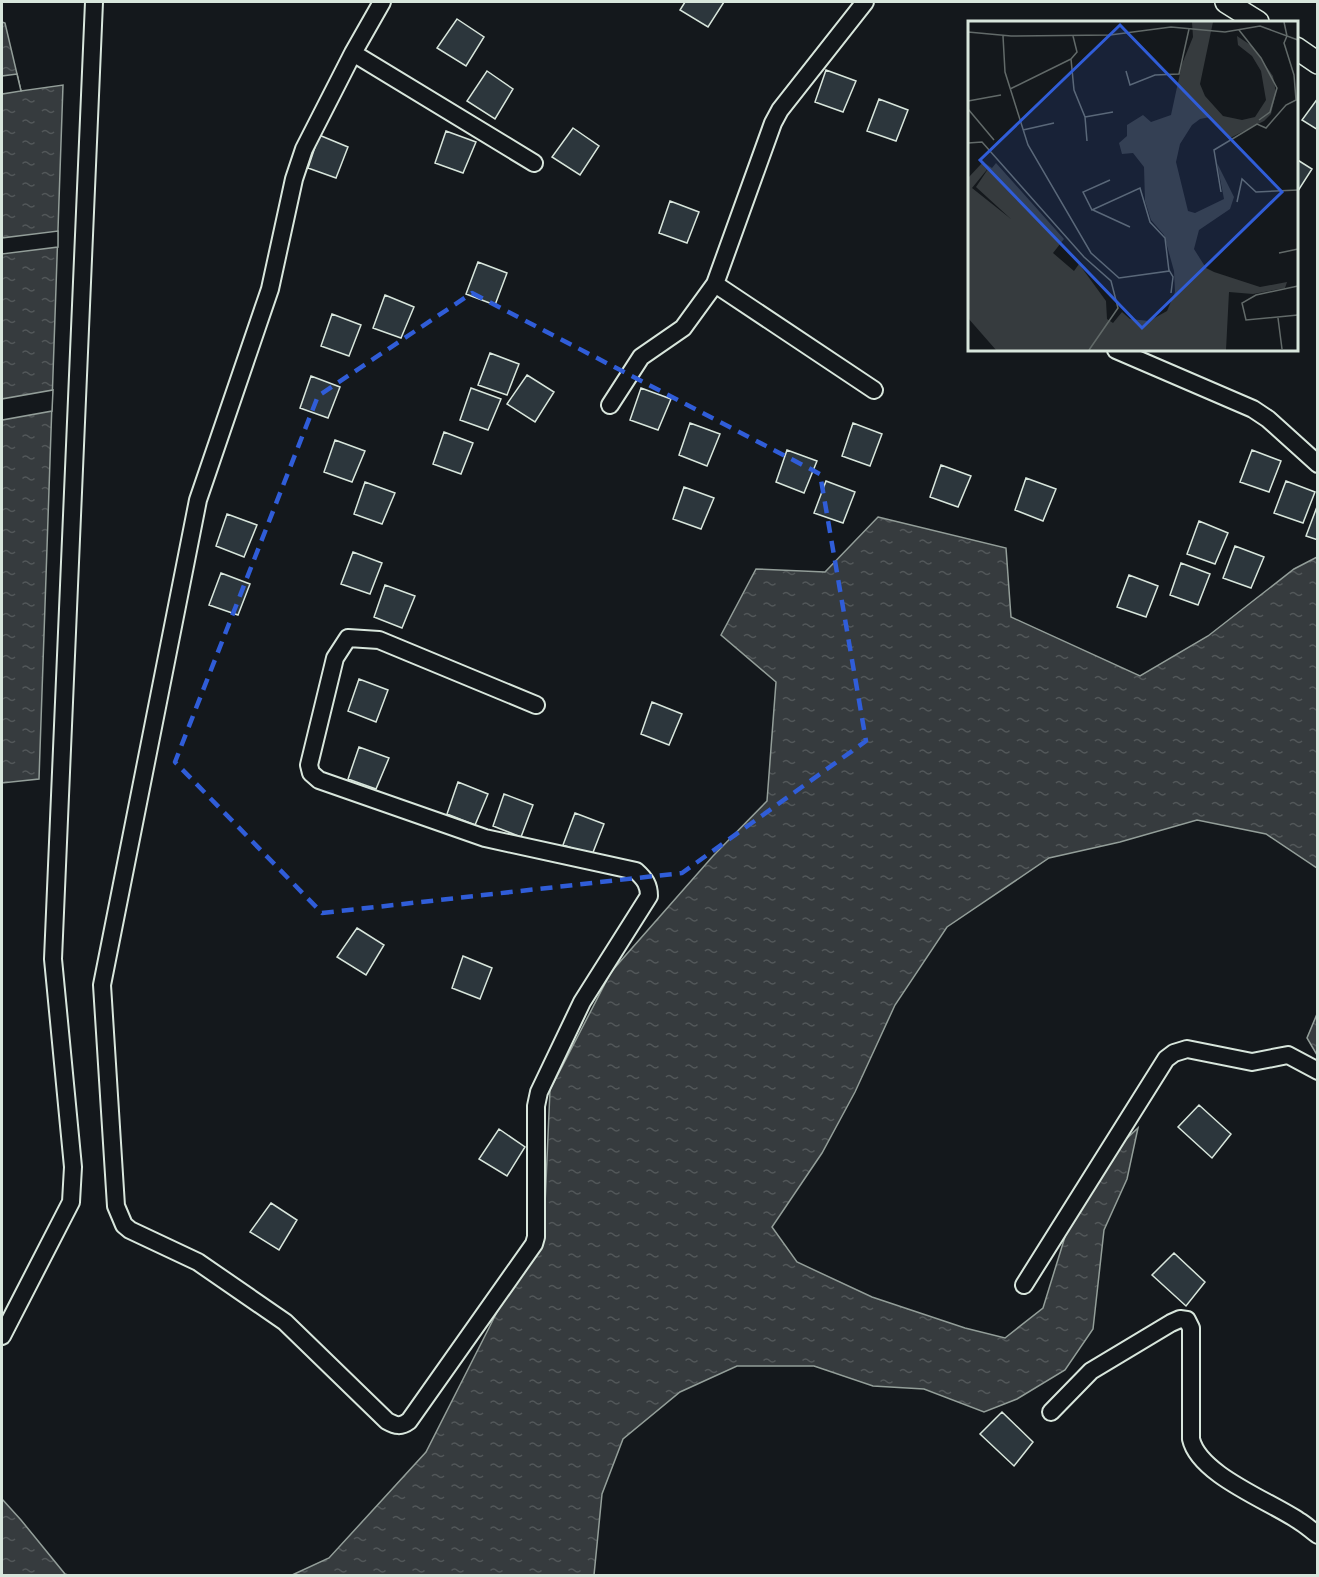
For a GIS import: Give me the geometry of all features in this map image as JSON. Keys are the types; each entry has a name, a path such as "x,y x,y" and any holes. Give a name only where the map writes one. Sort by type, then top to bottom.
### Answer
{"main road":[{"path":"1226,2 1256,21"},
{"path":"1298,49 1317,63"}],"street":[{"path":"2,1336 71,1202 73,1167 53,959 94,2"},
{"path":"382,2 304,149 294,179 270,289 198,500 102,986 116,1206 124,1225 198,1262 285,1322 387,1421 395,1426 403,1426 409,1421 534,1244 536,1237 537,1098 582,1002 649,896 649,888 636,871 485,838 319,780 311,773 309,765 335,658 348,638 379,639 536,705"},
{"path":"610,405 641,357 683,328 715,284 773,123 780,110 865,2"},
{"path":"353,53 534,163"},
{"path":"715,284 874,390"},
{"path":"1118,351 1253,409 1268,419 1317,464"},
{"path":"1024,1285 1166,1059 1174,1053 1187,1049 1252,1062 1287,1055 1317,1071"},
{"path":"1051,1412 1091,1371 1171,1323 1180,1319 1187,1320 1191,1328 1191,1439 1194,1450 1203,1461 1246,1491 1299,1521 1317,1535"}],"highlighted area":[{"path":"472,293 820,474 866,741 682,873 322,913 175,762 318,396"}],"water":[{"path":"2,22 5,23 21,91 63,85 39,779 2,783"},
{"path":"878,517 1006,548 1011,617 1140,676 1208,636 1294,569 1317,557 1317,868 1266,834 1197,820 1120,842 1049,858 947,927 895,1005 855,1092 822,1153 772,1227 797,1262 872,1297 965,1328 1005,1338 1043,1308 1072,1214 1107,1157 1138,1128 1127,1179 1104,1230 1093,1329 1065,1370 1017,1399 984,1412 924,1389 873,1386 814,1366 737,1366 680,1392 623,1439 602,1494 594,1575 290,1576 329,1558 426,1452 496,1314 544,1227 550,1090 611,972 713,856 767,801 776,682 721,635 756,569 825,572"},
{"path":"1317,1014 1318,1055 1307,1038"},
{"path":"2,1499 65,1574 68,1575 2,1575"}],"pier":[{"path":"17,74 21,91 2,94 2,76"},
{"path":"58,231 58,247 2,254 2,238"},
{"path":"53,390 52,411 2,420 2,399"}],"building":[{"path":"685,2 724,2 708,27 680,10"},
{"path":"457,19 484,37 466,66 437,48"},
{"path":"826,70 856,81 843,112 815,102"},
{"path":"487,71 513,89 495,119 467,101"},
{"path":"1318,98 1318,130 1302,120"},
{"path":"879,99 908,110 896,141 867,131"},
{"path":"573,128 599,146 580,175 552,157"},
{"path":"446,131 476,142 463,173 435,163"},
{"path":"319,135 348,147 336,178 308,168"},
{"path":"1298,160 1312,169 1298,191"},
{"path":"670,201 699,212 687,243 659,233"},
{"path":"478,262 507,273 495,305 466,294"},
{"path":"385,295 414,307 401,338 373,328"},
{"path":"332,314 361,325 349,356 321,346"},
{"path":"490,353 519,364 507,395 478,385"},
{"path":"527,375 554,392 535,422 507,404"},
{"path":"311,376 340,387 328,418 300,408"},
{"path":"471,388 501,399 488,430 460,420"},
{"path":"641,388 671,399 658,430 630,420"},
{"path":"690,423 720,434 707,466 679,455"},
{"path":"853,423 882,434 870,466 842,456"},
{"path":"444,432 473,443 461,474 433,464"},
{"path":"335,440 365,451 352,482 324,472"},
{"path":"787,450 817,461 804,493 776,482"},
{"path":"1252,450 1281,461 1269,492 1240,482"},
{"path":"941,465 971,476 958,507 930,497"},
{"path":"1026,478 1056,489 1043,521 1015,510"},
{"path":"826,481 855,492 843,523 814,513"},
{"path":"1286,481 1315,492 1303,523 1274,513"},
{"path":"365,482 395,493 382,524 354,514"},
{"path":"684,487 714,498 701,529 673,519"},
{"path":"1318,504 1318,540 1306,536"},
{"path":"227,514 257,525 244,557 216,546"},
{"path":"1199,521 1228,533 1215,564 1187,554"},
{"path":"1235,546 1264,557 1251,588 1223,578"},
{"path":"353,552 382,563 370,594 341,584"},
{"path":"1181,563 1210,574 1198,605 1170,595"},
{"path":"221,573 250,584 238,615 209,605"},
{"path":"1129,575 1158,586 1146,617 1117,607"},
{"path":"385,585 415,596 402,628 374,617"},
{"path":"359,679 388,690 376,722 348,711"},
{"path":"652,702 682,714 669,745 641,734"},
{"path":"359,747 389,758 376,789 348,779"},
{"path":"458,782 488,794 475,825 447,814"},
{"path":"504,794 533,805 521,837 493,826"},
{"path":"575,813 604,824 592,855 563,845"},
{"path":"357,928 384,945 366,975 337,957"},
{"path":"463,956 492,968 480,999 452,988"},
{"path":"1199,1105 1231,1134 1212,1158 1178,1127"},
{"path":"499,1129 525,1147 507,1176 479,1159"},
{"path":"271,1203 297,1220 279,1250 250,1232"},
{"path":"1174,1253 1205,1282 1186,1306 1152,1275"},
{"path":"1002,1412 1033,1442 1014,1466 980,1434"}]}
